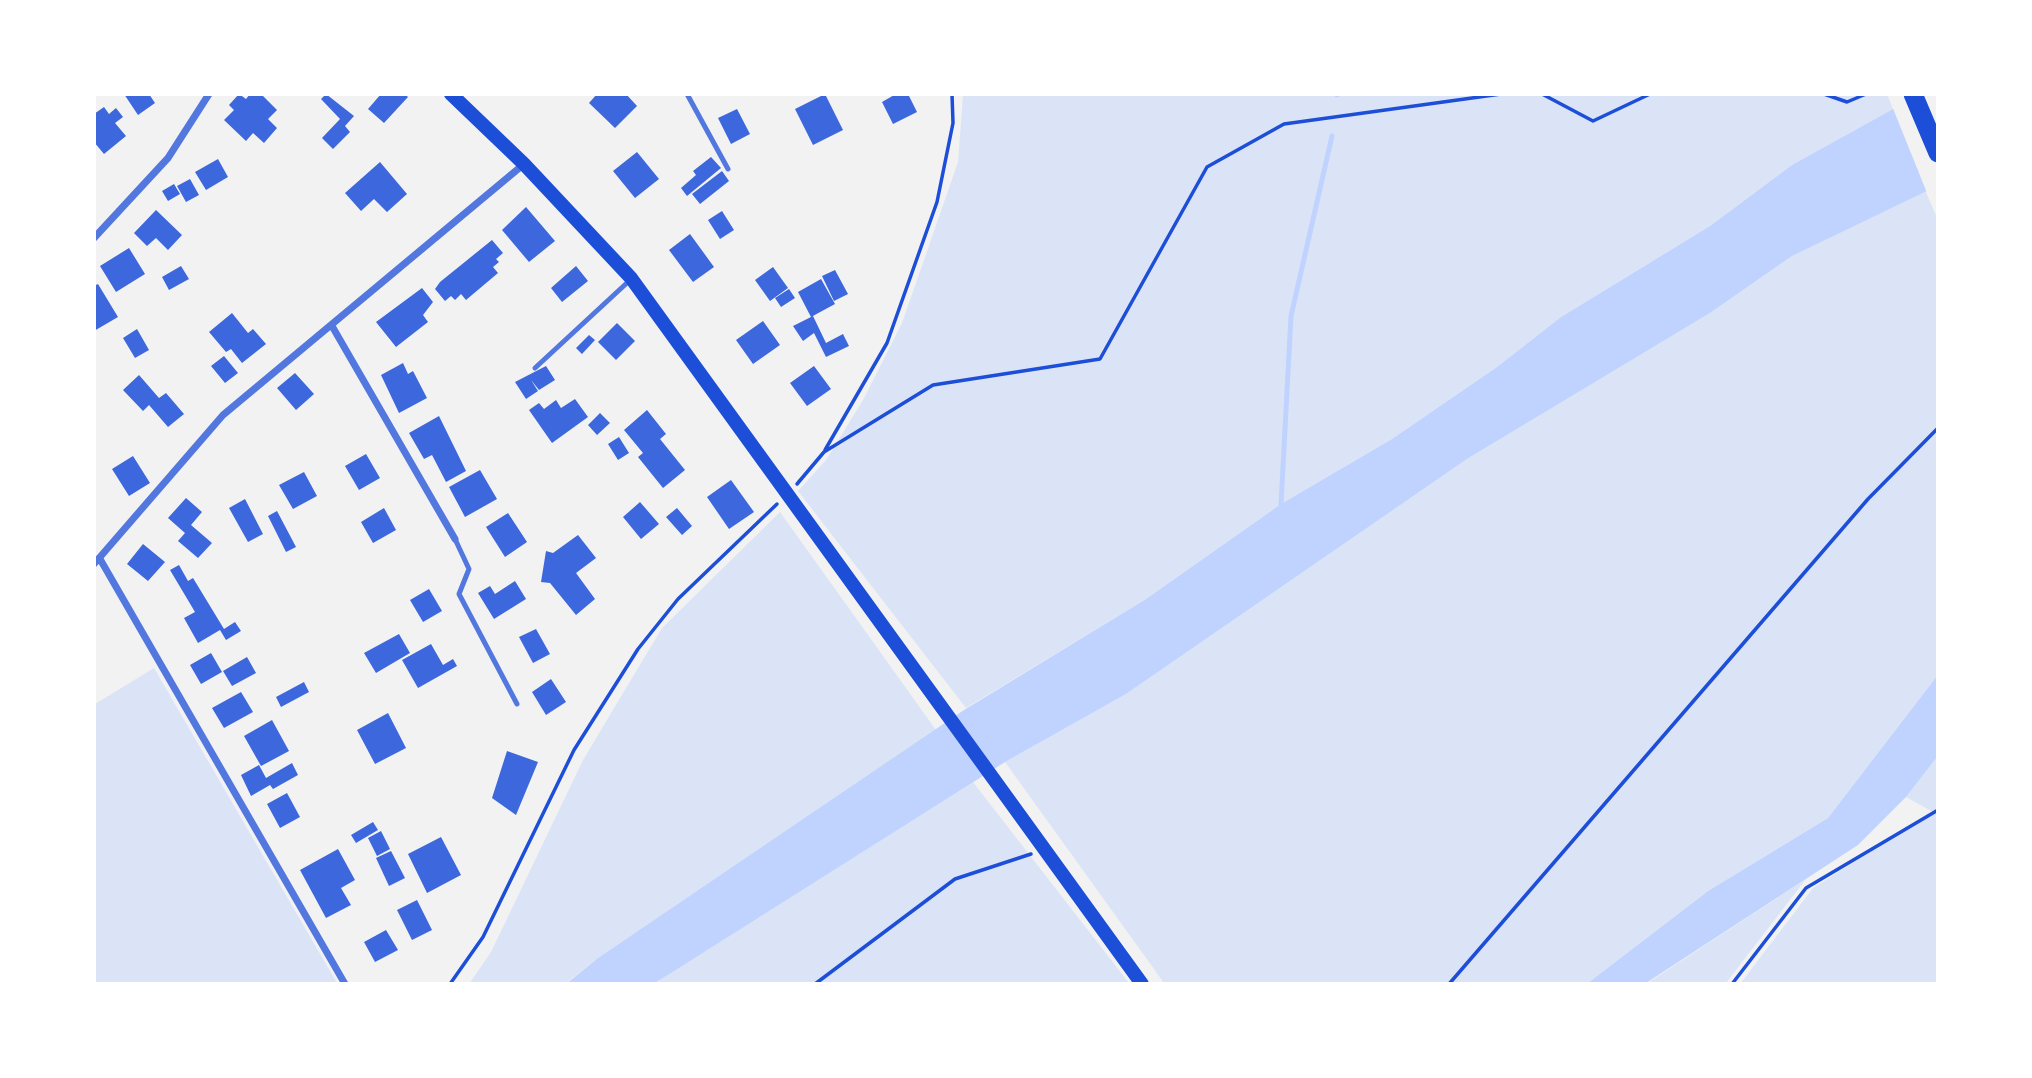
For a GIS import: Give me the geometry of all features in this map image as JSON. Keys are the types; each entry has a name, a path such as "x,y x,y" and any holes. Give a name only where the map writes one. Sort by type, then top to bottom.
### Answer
{"highway":[{"path":"1913,94 1937,153"}],"main road":[{"path":"451,94 524,164 631,278 1142,984"}],"street":[{"path":"94,238 169,158 209,94"},
{"path":"345,984 97,561 223,415 524,164"},
{"path":"332,326 455,539"}],"lane":[{"path":"687,94 728,169"},
{"path":"535,369 631,278"},
{"path":"455,539 469,569 459,594 517,705"}],"path":[{"path":"450,984 483,937 574,750 638,649 678,598 788,494 824,452 887,343 937,202 953,123 952,94"},
{"path":"824,452 933,385 1100,359 1207,167 1284,124 1501,94"},
{"path":"1542,94 1593,121 1650,94"},
{"path":"1825,94 1847,102 1866,94"},
{"path":"1449,984 1868,499 1937,428"},
{"path":"1732,984 1806,888 1937,810"},
{"path":"815,984 955,879 1046,849"}],"shaded area":[{"path":"1887,94 1893,109 1792,165 1710,226 1561,317 1497,367 1392,439 1281,504 1146,599 966,708 798,491 826,460 863,400 902,323 958,162 963,95"},
{"path":"1925,190 1938,220 1937,676 1828,818 1708,891 1588,983 1164,983 1005,762 1126,694 1467,459 1710,313 1792,256"},
{"path":"780,512 936,730 598,958 566,983 469,984 491,952 583,760 662,628"},
{"path":"154,668 337,983 95,983 95,704"},
{"path":"1937,757 1937,983 1740,984 1813,888 1933,812 1906,797"},
{"path":"973,782 1129,983 655,984 668,974"},
{"path":"1806,879 1726,983 1646,984"}],"water":[{"path":"1929,95 1937,95 1937,186 1792,256 1710,313 1467,459 1126,694 1005,762 655,983 566,984 598,958 964,710 1146,599 1281,504 1392,439 1497,367 1561,317 1710,226 1792,165 1893,109"},
{"path":"1937,676 1937,757 1906,797 1858,845 1646,983 1588,983 1708,891 1828,818"}],"pier":[{"path":"1919,94 1937,95 1938,189 1927,193 1892,106"}],"building":[{"path":"124,94 149,94 155,103 138,115"},
{"path":"239,94 246,99 250,94 261,94 277,110 268,119 277,128 264,143 253,133 246,141 224,120 234,110 229,105"},
{"path":"326,94 354,116 345,126 350,132 333,149 322,138 340,119 321,99"},
{"path":"381,94 405,94 408,97 384,123 368,109"},
{"path":"597,94 626,94 637,106 615,128 589,103"},
{"path":"825,94 843,130 813,145 795,109"},
{"path":"896,94 908,94 917,112 893,124 882,102"},
{"path":"104,107 109,114 116,108 123,117 115,123 126,136 104,154 94,142 94,114"},
{"path":"737,109 750,134 731,144 718,118"},
{"path":"637,152 659,179 635,198 613,171"},
{"path":"711,157 721,168 687,196 681,188 696,175 693,171"},
{"path":"218,159 228,177 206,190 195,172"},
{"path":"380,162 407,194 387,212 374,199 361,211 345,193"},
{"path":"722,171 729,181 700,204 692,194"},
{"path":"190,179 199,195 186,202 177,186"},
{"path":"174,184 180,194 168,201 162,191"},
{"path":"526,207 555,241 529,262 502,230"},
{"path":"156,210 182,235 168,250 156,238 147,246 134,233"},
{"path":"722,211 734,230 720,239 708,220"},
{"path":"690,234 714,267 693,282 669,250"},
{"path":"492,240 503,253 496,259 499,262 493,267 498,273 466,300 461,294 455,300 451,296 445,301 435,289 440,282"},
{"path":"129,248 145,274 116,292 100,266"},
{"path":"181,266 189,279 169,290 162,277"},
{"path":"576,266 588,281 562,302 551,288"},
{"path":"773,267 788,288 770,301 755,280"},
{"path":"835,270 848,294 834,301 822,276"},
{"path":"821,279 835,304 811,317 798,292"},
{"path":"98,284 118,317 94,331 94,286"},
{"path":"422,288 433,302 423,315 428,322 396,347 376,322"},
{"path":"789,289 795,298 781,307 775,298"},
{"path":"232,313 248,333 253,329 266,344 242,363 231,349 226,352 209,332"},
{"path":"813,316 826,343 843,334 849,346 826,357 814,333 803,341 793,326"},
{"path":"763,321 780,345 753,364 736,340"},
{"path":"617,323 635,341 616,360 598,342"},
{"path":"137,329 149,350 135,358 123,338"},
{"path":"589,335 595,340 582,354 576,348"},
{"path":"224,356 238,373 225,383 211,366"},
{"path":"403,363 408,374 413,371 427,398 399,413 381,375"},
{"path":"546,366 555,380 539,390 531,380 538,391 526,399 515,382"},
{"path":"814,366 831,389 807,406 790,383"},
{"path":"295,373 314,394 296,410 277,388"},
{"path":"139,375 159,398 166,393 184,414 168,427 149,405 143,411 123,390"},
{"path":"575,399 588,417 552,443 529,410 539,403 544,409 556,400 561,408"},
{"path":"647,410 666,434 660,439 685,470 663,488 638,457 643,453 624,430"},
{"path":"600,413 610,423 597,435 588,425"},
{"path":"439,416 466,471 446,482 432,455 424,459 409,433"},
{"path":"619,437 629,453 618,460 608,444"},
{"path":"366,454 380,478 359,490 345,466"},
{"path":"133,456 150,483 129,496 112,469"},
{"path":"480,470 497,499 465,517 449,487"},
{"path":"304,472 317,496 293,509 279,485"},
{"path":"731,480 754,512 729,529 707,497"},
{"path":"186,498 202,512 191,525 212,543 198,558 178,541 185,533 168,518"},
{"path":"245,499 263,534 248,542 229,508"},
{"path":"640,502 659,524 641,539 623,517"},
{"path":"384,508 396,530 373,543 361,522"},
{"path":"677,508 692,526 682,535 666,517"},
{"path":"277,511 296,547 286,552 268,516"},
{"path":"508,513 527,542 505,557 486,527"},
{"path":"578,535 596,558 576,573 595,599 576,615 550,583 541,582 546,551 553,553"},
{"path":"143,544 165,562 148,581 127,564"},
{"path":"179,565 188,581 193,578 224,629 235,622 241,631 226,640 220,630 198,643 184,618 195,612 170,570"},
{"path":"515,581 526,599 494,619 478,593 490,586 495,594"},
{"path":"429,589 442,611 423,622 410,600"},
{"path":"536,629 550,654 533,663 519,637"},
{"path":"399,634 410,653 376,673 364,653"},
{"path":"431,644 443,665 453,659 457,666 418,688 402,660"},
{"path":"211,653 222,672 201,684 190,665"},
{"path":"247,657 256,673 232,686 223,671"},
{"path":"551,679 566,702 546,715 532,692"},
{"path":"304,682 309,692 281,707 276,697"},
{"path":"241,692 253,712 224,728 212,708"},
{"path":"388,713 406,748 375,764 357,730"},
{"path":"272,720 289,751 261,766 244,736"},
{"path":"507,751 538,762 516,815 492,798"},
{"path":"292,763 298,775 273,789 270,785 251,796 241,775 259,765 266,778"},
{"path":"287,793 300,817 280,828 267,804"},
{"path":"373,822 378,830 356,843 351,835"},
{"path":"381,831 390,849 377,856 368,838"},
{"path":"441,837 461,875 427,893 408,854"},
{"path":"338,849 355,880 341,888 351,905 326,918 300,870"},
{"path":"391,851 405,878 389,886 376,858"},
{"path":"417,900 432,930 412,940 397,910"},
{"path":"386,930 398,950 375,962 364,942"}],"waterway":[{"path":"1281,504 1291,316 1332,136"}]}
